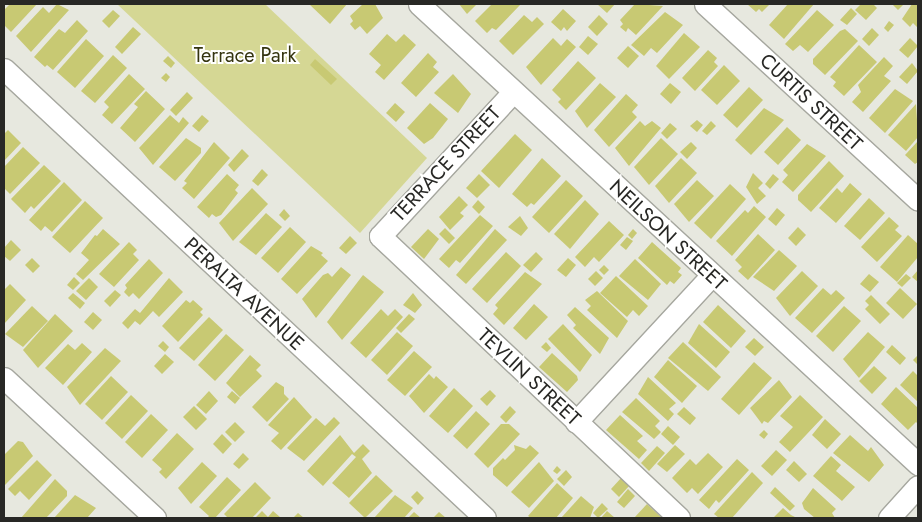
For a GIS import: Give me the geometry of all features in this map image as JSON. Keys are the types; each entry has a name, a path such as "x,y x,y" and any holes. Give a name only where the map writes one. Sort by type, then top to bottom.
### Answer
{"street":[{"name":"NEILSON STREET","path":"419,4 711,276 918,464"},
{"name":"CURTIS STREET","path":"705,4 918,200"},
{"name":"PERALTA AVENUE","path":"4,69 485,518"},
{"name":"TERRACE STREET","path":"380,236 513,92"},
{"name":"TEVLIN STREET","path":"380,236 679,518"},
{"path":"576,422 711,276"},
{"path":"4,378 155,518"},
{"path":"889,518 918,486"}],"green space":[{"name":"Terrace Park","path":"117,4 265,4 427,158 360,233"}],"building":[{"path":"10,4 37,4 11,32 4,25 4,10"},
{"path":"57,4 69,10 31,52 16,36 43,7 49,13"},
{"path":"309,4 347,4 330,24"},
{"path":"363,4 375,4 383,18 367,34 360,26 355,30 350,24 353,21 350,16"},
{"path":"459,4 477,4 467,14"},
{"path":"492,4 521,4 496,30 492,28 487,33 475,21"},
{"path":"597,4 615,4 607,13"},
{"path":"635,4 663,6 636,35 628,28 626,32 620,27 623,24 620,20"},
{"path":"747,4 770,4 762,12 759,9 756,12"},
{"path":"788,4 814,4 784,39 769,25"},
{"path":"861,4 873,4 877,8 866,20 855,10"},
{"path":"892,4 904,4 898,10"},
{"path":"912,4 918,4 918,28 913,23 910,27 902,19"},
{"path":"851,8 857,14 847,25 840,20"},
{"path":"563,9 576,21 567,31 564,27 561,31 551,22"},
{"path":"113,10 120,16 109,28 102,21"},
{"path":"817,10 834,25 808,52 800,45 793,51 785,44"},
{"path":"665,12 683,25 657,53 651,48 644,56 631,45"},
{"path":"524,15 532,22 537,17 544,24 513,55 499,41"},
{"path":"599,15 608,24 597,36 588,27"},
{"path":"77,20 88,31 53,70 47,65 45,67 34,57 59,29 65,33"},
{"path":"889,21 894,25 888,32 884,28"},
{"path":"133,27 141,34 122,54 115,47"},
{"path":"872,28 879,35 869,46 862,39"},
{"path":"845,29 858,41 825,75 813,64 813,59 840,31"},
{"path":"684,33 700,47 669,79 656,66"},
{"path":"387,34 396,42 404,34 416,45 384,80 375,72 381,65 369,54"},
{"path":"588,36 598,44 588,55 579,47"},
{"path":"553,38 561,46 567,39 576,47 541,85 526,67"},
{"path":"910,38 918,46 908,58 899,50"},
{"path":"86,39 104,56 75,88 57,72"},
{"path":"859,45 877,62 844,96 833,86 836,82 830,77"},
{"path":"628,46 639,56 628,68 617,58"},
{"path":"708,50 717,58 714,62 718,66 695,91 682,78"},
{"path":"428,53 437,62 433,67 439,72 416,97 401,83"},
{"path":"113,55 127,68 95,103 81,91"},
{"path":"168,56 175,63 171,68 163,61"},
{"path":"884,57 893,66 884,76 891,81 863,112 852,102 861,92 858,85"},
{"path":"315,59 337,79 331,85 310,65"},
{"path":"578,61 596,78 566,110 558,102 561,99 552,90"},
{"path":"912,63 918,71 907,84 899,77"},
{"path":"724,65 740,81 717,105 701,90"},
{"path":"166,73 170,77 166,82 161,78"},
{"path":"129,74 145,89 112,124 102,115 109,107 104,102"},
{"path":"453,74 471,94 458,113 434,93"},
{"path":"600,83 616,97 587,128 575,111"},
{"path":"670,83 681,92 671,104 660,94"},
{"path":"749,87 763,100 737,128 723,115"},
{"path":"895,89 913,101 885,133 869,118"},
{"path":"146,91 165,109 135,142 120,128 138,107 134,104"},
{"path":"187,92 193,98 176,116 170,110"},
{"path":"626,94 638,105 632,112 637,117 609,147 594,130"},
{"path":"395,103 405,112 396,122 386,113"},
{"path":"430,103 448,119 433,138 424,144 407,128"},
{"path":"916,104 918,137 906,151 888,135"},
{"path":"764,108 784,120 751,155 735,140"},
{"path":"170,115 179,123 183,117 189,123 153,165 139,148"},
{"path":"202,115 209,121 199,132 192,126"},
{"path":"697,120 703,125 697,132 690,126"},
{"path":"640,121 645,126 652,121 661,128 629,166 615,148"},
{"path":"711,121 716,126 707,135 702,131"},
{"path":"670,123 677,129 667,139 661,133"},
{"path":"787,127 801,140 778,165 764,152"},
{"path":"8,130 21,143 4,161 4,134"},
{"path":"515,134 532,150 499,188 481,171"},
{"path":"186,138 201,148 201,153 175,181 159,167"},
{"path":"661,138 678,154 649,185 634,167"},
{"path":"918,141 918,162 915,164 905,155"},
{"path":"214,142 230,158 194,199 182,188 187,183 184,181"},
{"path":"691,142 697,148 687,159 680,152"},
{"path":"807,144 826,156 793,192 782,182 788,175 783,170"},
{"path":"23,147 40,163 10,194 4,188 4,167"},
{"path":"242,149 249,156 234,172 228,165"},
{"path":"542,158 561,176 534,205 531,203 527,207 512,194"},
{"path":"681,158 697,173 669,203 655,186"},
{"path":"829,161 844,176 811,212 798,200 798,195"},
{"path":"44,165 61,181 34,209 31,206 25,213 11,199"},
{"path":"262,169 268,175 258,186 252,181"},
{"path":"753,173 763,183 758,188 766,196 757,204 746,187"},
{"path":"227,174 239,185 235,190 238,193 221,215 216,217 212,214 209,218 197,207"},
{"path":"479,174 490,185 477,198 466,188"},
{"path":"773,174 779,179 770,189 765,184"},
{"path":"566,180 583,196 549,233 532,217"},
{"path":"697,180 714,196 689,222 674,204"},
{"path":"64,182 82,200 52,232 45,226 41,231 29,220"},
{"path":"850,183 862,194 836,223 819,208 837,188 842,193"},
{"path":"730,184 746,199 711,239 694,223"},
{"path":"252,188 268,204 233,241 219,223"},
{"path":"459,196 468,205 460,213 464,216 450,230 439,217"},
{"path":"869,198 885,213 860,240 844,226"},
{"path":"478,200 485,207 479,214 472,207"},
{"path":"585,200 599,214 570,249 554,234"},
{"path":"85,201 103,218 70,253 52,237"},
{"path":"754,206 766,217 732,256 716,241 745,210 748,213"},
{"path":"777,208 785,215 776,226 768,219"},
{"path":"284,209 290,216 285,221 279,215"},
{"path":"266,213 282,227 256,255 239,242"},
{"path":"480,215 493,226 460,263 456,260 449,268 439,259"},
{"path":"520,216 528,228 521,236 508,227"},
{"path":"889,217 899,226 895,230 902,236 877,262 861,247"},
{"path":"609,221 624,235 599,262 594,257 585,267 575,257"},
{"path":"290,227 306,242 278,273 261,258"},
{"path":"798,227 806,235 796,246 788,238"},
{"path":"445,228 455,238 449,244 439,234"},
{"path":"103,229 120,244 83,280 76,274 89,260 81,253 95,235 97,236"},
{"path":"428,229 439,239 424,259 411,247"},
{"path":"495,229 507,240 466,284 456,275"},
{"path":"633,229 637,233 632,239 628,235"},
{"path":"758,234 775,250 748,280 738,271 742,267 735,260"},
{"path":"908,235 918,244 918,257 897,282 880,267"},
{"path":"350,236 357,243 346,254 339,248"},
{"path":"627,237 633,241 626,250 620,245"},
{"path":"11,240 21,250 10,261 4,256 4,248"},
{"path":"129,242 137,250 133,254 139,260 114,287 99,274"},
{"path":"652,242 681,268 678,272 682,275 674,284 670,281 667,285 638,258"},
{"path":"311,246 323,253 321,255 328,261 297,294 281,279"},
{"path":"779,250 797,266 774,291 753,277"},
{"path":"506,252 521,266 487,303 472,289"},
{"path":"536,252 543,259 531,272 523,265"},
{"path":"32,258 40,266 33,273 25,265"},
{"path":"568,258 576,265 566,277 557,270"},
{"path":"149,259 163,273 139,299 133,293 129,297 124,292 127,288 125,285"},
{"path":"635,259 661,284 648,300 619,276"},
{"path":"604,265 609,270 604,275 599,270"},
{"path":"341,267 351,275 316,318 302,299 323,275 328,273 332,277"},
{"path":"918,270 918,282 912,277"},
{"path":"596,271 603,278 595,286 588,279"},
{"path":"802,271 818,286 790,316 776,298"},
{"path":"525,272 542,284 504,325 493,314 498,308 495,305"},
{"path":"869,274 879,282 870,292 860,284"},
{"path":"906,274 911,278 902,287 897,283"},
{"path":"363,275 384,292 342,340 327,322"},
{"path":"616,276 648,306 639,316 633,310 627,317 600,293"},
{"path":"74,277 80,283 73,290 67,285"},
{"path":"89,278 98,287 86,300 76,291"},
{"path":"169,278 183,292 159,317 153,311 140,325 135,321 128,329 122,323 135,309 140,313"},
{"path":"10,284 26,300 4,324 4,290"},
{"path":"823,288 831,295 836,290 845,298 812,333 795,318"},
{"path":"900,288 917,304 903,319 886,303"},
{"path":"115,290 121,295 110,307 104,301"},
{"path":"597,291 628,321 617,338 587,310 591,306 585,300"},
{"path":"73,293 85,303 80,309 68,298"},
{"path":"413,293 422,305 415,313 403,305"},
{"path":"871,295 890,314 880,324 865,309 869,305 865,301"},
{"path":"186,300 190,303 193,300 203,309 200,312 203,315 178,342 162,326"},
{"path":"534,304 548,317 526,340 513,328"},
{"path":"718,305 746,331 731,348 703,322"},
{"path":"32,306 48,321 23,347 5,334"},
{"path":"844,306 861,321 833,352 816,336"},
{"path":"575,307 609,338 600,354 573,328 576,325 567,315"},
{"path":"381,309 388,316 395,309 403,317 366,358 350,343"},
{"path":"93,312 102,320 93,330 84,322"},
{"path":"55,314 73,331 38,368 23,350"},
{"path":"409,314 415,319 401,333 396,328"},
{"path":"209,317 223,330 194,361 179,348"},
{"path":"563,324 592,355 580,372 548,339"},
{"path":"699,324 730,352 716,368 688,343"},
{"path":"397,332 413,346 387,375 371,360"},
{"path":"868,332 885,347 859,378 843,359"},
{"path":"226,334 244,350 215,381 198,365"},
{"path":"754,338 764,347 755,356 745,347"},
{"path":"163,341 169,347 165,352 158,346"},
{"path":"546,342 551,348 547,352 541,347"},
{"path":"683,342 721,377 708,391 668,358"},
{"path":"82,343 92,352 63,385 45,368 68,344 75,350"},
{"path":"892,345 906,358 900,365 886,352"},
{"path":"105,348 121,361 80,405 67,387"},
{"path":"414,351 432,367 405,396 387,380"},
{"path":"552,353 577,376 578,380 567,392 539,367"},
{"path":"165,354 174,362 162,374 154,366"},
{"path":"250,355 261,365 256,370 262,376 240,397 226,383"},
{"path":"918,355 918,365 913,360"},
{"path":"668,360 697,386 682,403 654,377"},
{"path":"754,362 772,378 739,415 721,399"},
{"path":"874,366 887,378 872,394 859,381"},
{"path":"913,371 918,376 918,402 900,385"},
{"path":"429,374 434,379 436,376 448,387 424,413 409,396"},
{"path":"111,376 128,392 102,420 85,404"},
{"path":"648,377 676,403 669,409 674,414 668,421 638,394"},
{"path":"779,380 792,397 768,423 764,421 762,424 750,408"},
{"path":"276,382 284,387 284,394 289,399 267,422 252,407"},
{"path":"896,387 918,408 918,424 916,422 908,430 881,404"},
{"path":"454,388 473,406 448,433 429,416"},
{"path":"490,390 496,396 487,406 480,399"},
{"path":"209,391 218,401 206,414 196,405"},
{"path":"232,391 240,398 235,404 227,397"},
{"path":"131,395 148,411 122,439 105,423"},
{"path":"800,395 823,417 790,452 779,442 793,427 780,416"},
{"path":"294,397 312,417 281,450 271,441 279,433 268,425"},
{"path":"636,398 660,421 655,426 661,432 654,439 622,412"},
{"path":"194,406 207,419 196,430 183,417"},
{"path":"510,406 516,412 506,423 500,417"},
{"path":"684,407 696,418 690,425 677,414"},
{"path":"476,411 490,424 467,449 453,436"},
{"path":"151,414 168,430 142,458 125,442"},
{"path":"620,415 643,436 637,441 647,450 639,459 606,430"},
{"path":"334,417 340,423 304,461 287,448 316,418 325,426"},
{"path":"825,419 841,434 827,449 812,435"},
{"path":"235,422 245,432 235,442 225,432"},
{"path":"501,424 509,424 520,434 488,468 474,454"},
{"path":"668,426 680,437 673,445 661,434"},
{"path":"764,430 768,434 764,439 759,435"},
{"path":"177,433 194,449 166,479 159,472 162,469 152,460"},
{"path":"222,434 232,444 223,454 213,444"},
{"path":"340,435 354,453 363,444 370,451 362,459 372,473 349,498 332,483 356,457 352,454 323,486 307,471"},
{"path":"850,435 868,451 871,447 884,465 869,482 833,453"},
{"path":"18,441 23,442 33,456 5,485 4,455"},
{"path":"514,445 526,449 530,445 539,453 507,487 493,475 493,468 515,450"},
{"path":"675,445 685,454 667,472 657,464"},
{"path":"657,446 665,453 649,471 641,463"},
{"path":"776,450 787,460 772,476 761,466"},
{"path":"243,453 249,459 239,469 233,464"},
{"path":"708,453 723,467 698,494 692,488 687,493 672,478 690,459 696,465"},
{"path":"831,456 841,465 836,471 855,487 842,501 813,476"},
{"path":"737,459 749,470 719,503 716,500 709,509 699,500"},
{"path":"37,460 52,475 29,500 20,491 15,496 8,489"},
{"path":"794,461 807,474 799,482 786,470"},
{"path":"202,462 217,476 191,504 178,488"},
{"path":"539,462 554,481 529,508 511,492"},
{"path":"557,466 561,470 557,474 553,471"},
{"path":"566,470 572,477 564,486 557,479"},
{"path":"752,472 763,483 732,518 719,518 714,514"},
{"path":"376,475 393,491 365,518 349,503"},
{"path":"227,477 241,490 215,518 207,518 209,516 199,507"},
{"path":"622,477 630,485 619,497 611,489"},
{"path":"55,479 67,491 67,496 46,518 21,518"},
{"path":"255,482 271,498 252,518 228,518 224,514"},
{"path":"557,483 573,498 556,518 531,518 528,516"},
{"path":"775,487 795,506 790,511 770,493"},
{"path":"813,488 836,509 832,513 835,518 815,518 804,509 802,503"},
{"path":"628,489 635,496 624,508 617,502"},
{"path":"417,491 424,498 418,505 411,497"},
{"path":"75,495 96,508 87,518 54,518"},
{"path":"395,495 413,508 404,518 374,518"},
{"path":"581,496 594,507 590,518 561,518"},
{"path":"602,503 608,509 598,518 593,513"},
{"path":"647,504 662,518 634,518"},
{"path":"783,508 791,515 797,518 773,518"},
{"path":"262,511 268,517 273,511 280,517 255,518"},
{"path":"607,511 615,518 601,518"},
{"path":"414,512 421,518 408,518"},
{"path":"439,512 446,518 433,518"},
{"path":"298,513 304,518 293,518"}]}
